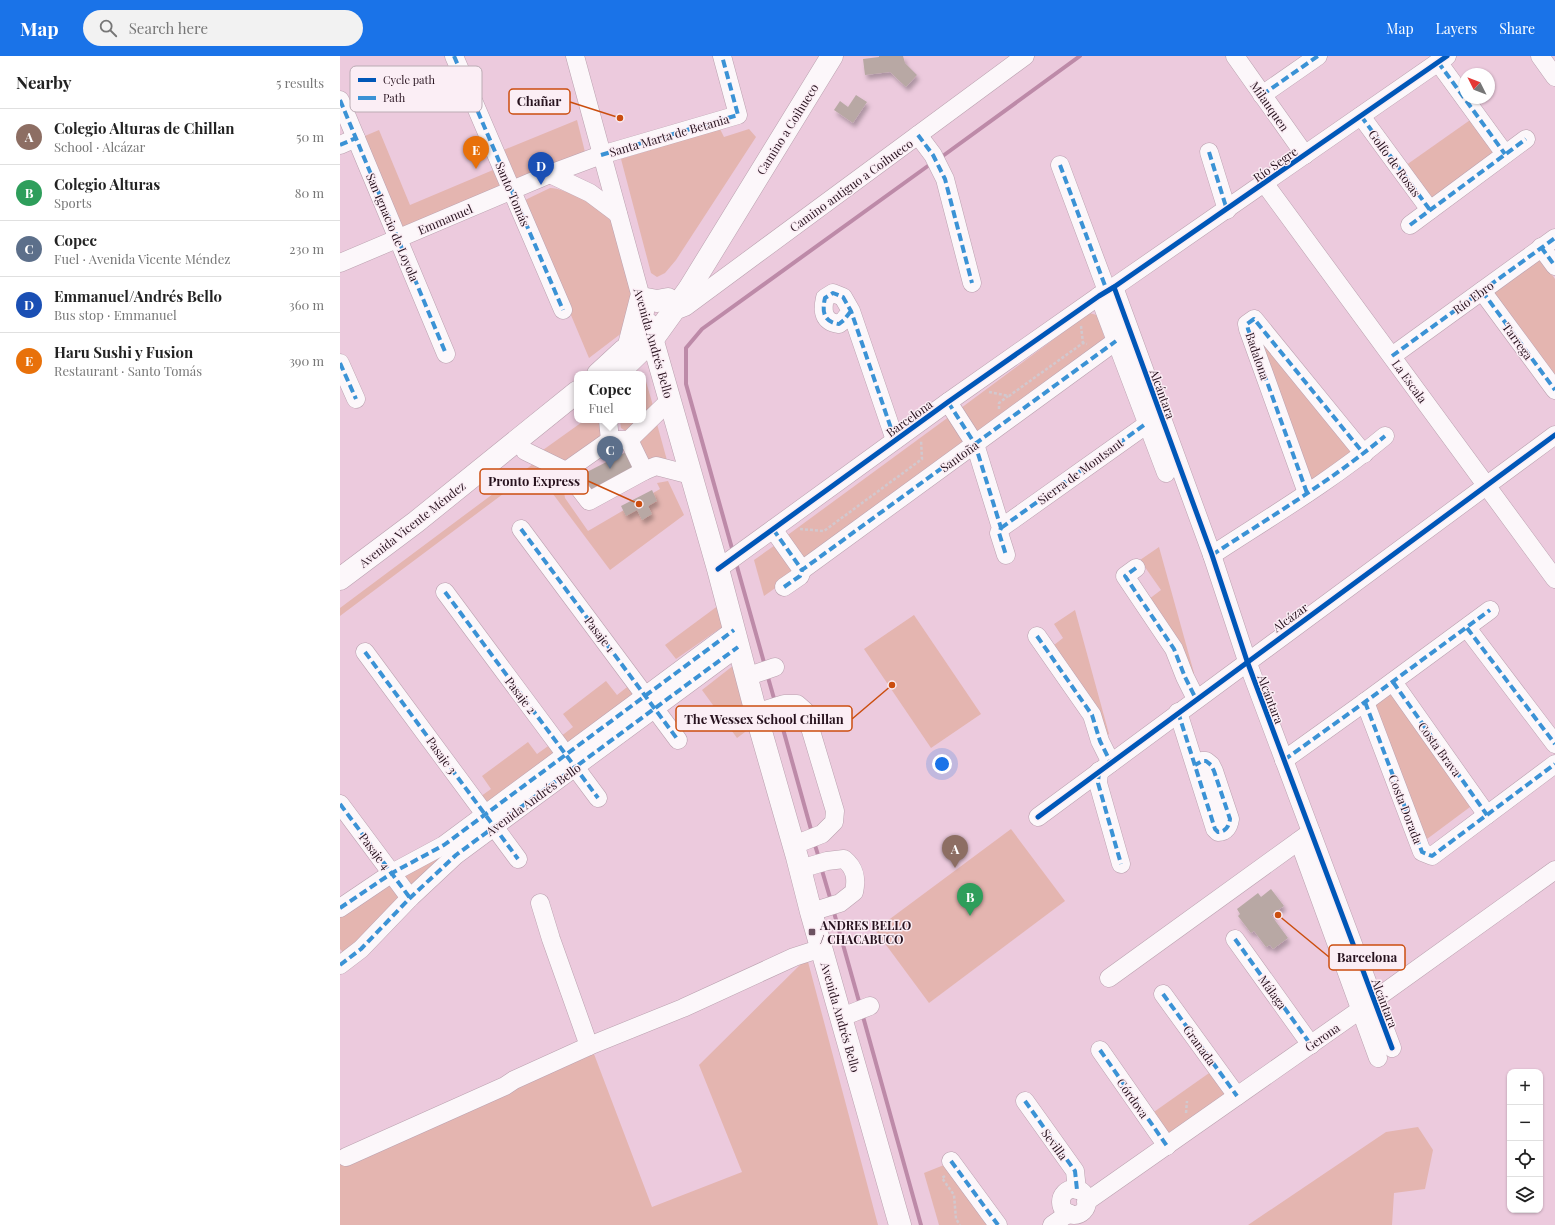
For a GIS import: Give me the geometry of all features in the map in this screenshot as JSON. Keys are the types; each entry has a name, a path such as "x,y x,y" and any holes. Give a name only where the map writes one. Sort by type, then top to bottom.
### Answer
{"main road":[{"name":"Camino a Coihueco","path":"650,331 713,252 832,56"},
{"path":"629,345 641,298 671,304"},
{"path":"601,371 629,345 650,331"},
{"path":"621,370 650,331"},
{"name":"Avenida Andrés Bello","path":"650,331 691,475 724,565 736,639 756,713 807,840 814,865 825,908 822,948 900,1225"},
{"path":"621,370 648,352 652,353 659,362"},
{"name":"Avenida Vicente Méndez","path":"340,579 416,522 574,394"},
{"name":"Avenida Vicente Méndez","path":"340,595 422,533 574,412"}],"street":[{"name":"Santo Tomás","path":"454,56 458,66"},
{"name":"Avenida Andrés Bello","path":"575,56 650,331"},
{"name":"Santa Marta de Betania","path":"601,154 738,115 722,56"},
{"name":"Camino antiguo a Coihueco","path":"671,304 680,309 685,307 1025,56"},
{"name":"Milauquen","path":"1235,56 1305,155"},
{"path":"1262,95 1318,56"},
{"path":"1540,56 1555,77"},
{"path":"1442,59 1505,154"},
{"name":"Río Segre","path":"1107,292 1265,184 1442,59"},
{"name":"San Ignacio de Loyola","path":"340,100 348,142 398,239 446,354"},
{"name":"Santo Tomás","path":"478,112 563,310"},
{"name":"Golfo de Rosas","path":"1361,116 1430,210"},
{"path":"918,135 945,178 972,283"},
{"path":"1410,225 1526,139"},
{"path":"1209,152 1227,210"},
{"name":"Emmanuel","path":"340,264 512,190 601,154"},
{"name":"Alcántara","path":"1060,165 1153,419 1212,555 1246,661 1284,760 1305,837 1385,1053"},
{"path":"550,174 590,193 618,214"},
{"name":"La Escala","path":"1265,184 1555,579"},
{"path":"1548,242 1555,266"},
{"name":"Río Ebro","path":"1392,356 1548,242"},
{"name":"Tarrega","path":"1482,291 1555,390"},
{"name":"Alcántara","path":"1107,292 1111,345 1153,419 1166,473"},
{"name":"Barcelona","path":"724,565 948,402 1107,292"},
{"path":"851,311 895,440"},
{"name":"Badalona","path":"1307,493 1248,329 1247,324 1254,319 1364,454"},
{"name":"Santoña","path":"784,587 800,576 802,570 1111,345"},
{"path":"340,363 356,399"},
{"path":"566,471 610,440 629,440 670,400"},
{"path":"948,402 975,444 1001,528 999,533 1006,555"},
{"name":"Sierra de Montsant","path":"1001,528 1153,419"},
{"path":"608,423 610,440"},
{"name":"Alcázar","path":"1038,817 1246,661 1555,435"},
{"path":"1212,555 1364,454 1385,436"},
{"path":"629,440 644,471"},
{"path":"525,451 566,471 589,501 656,466 691,475"},
{"name":"Pasaje 1","path":"521,529 678,740"},
{"path":"773,529 802,570"},
{"path":"1136,568 1125,576 1174,650 1184,677 1196,699"},
{"name":"Pasaje 2","path":"445,592 598,798"},
{"path":"1284,760 1366,702 1490,610"},
{"path":"1467,628 1555,744"},
{"path":"1037,636 1092,714 1100,741 1105,767 1098,783 1121,864"},
{"name":"Avenida Andrés Bello","path":"340,908 392,873 490,821 736,639"},
{"name":"Pasaje 3","path":"365,652 518,859"},
{"path":"746,677 775,667"},
{"name":"Costa Brava","path":"1393,682 1487,815"},
{"name":"Costa Dorada","path":"1366,702 1422,852 1432,856 1555,764"},
{"path":"756,713 784,704 797,704 802,707 808,716 836,814 834,822 807,840"},
{"path":"1178,712 1195,765"},
{"name":"Pasaje 4","path":"340,804 410,898"},
{"name":"Avenida Andrés Bello","path":"340,965 361,949 410,898 490,821"},
{"path":"1109,978 1305,837"},
{"path":"814,865 844,858 852,867 856,878 854,892 825,908"},
{"name":"Gerona","path":"1052,1225 1069,1214 1077,1214 1081,1212 1082,1196 1167,1146 1555,870"},
{"path":"540,903 551,939 589,1046"},
{"name":"Málaga","path":"1235,939 1310,1045"},
{"path":"346,1157 505,1086 514,1080 589,1046 683,1008 794,956 822,948"},
{"name":"Granada","path":"1164,994 1237,1096"},
{"path":"842,1017 870,1006"},
{"name":"Córdova","path":"1100,1050 1167,1146"},
{"name":"Sevilla","path":"1025,1101 1075,1171 1082,1196"},
{"path":"954,1165 998,1225"}],"path":[{"path":"1081,324 1083,343"},
{"path":"988,392 1008,396 1083,343 1111,345"},
{"path":"794,528 824,531 922,459 920,435"},
{"path":"1186,1118 1187,1101"},
{"path":"954,1165 942,1178 954,1195 956,1219 960,1225"}],"shaded area":[{"path":"1473,118 1498,153 1430,205 1402,168"},
{"path":"577,120 585,152 513,180 501,151"},
{"path":"720,129 724,137 749,129 756,137 676,260 665,273 657,277 651,273 621,159"},
{"path":"379,130 410,205 493,170 500,186 397,229 360,138"},
{"path":"550,188 564,191 582,199 598,209 610,220 614,227 634,288 627,329 589,358 523,201"},
{"path":"1541,259 1555,279 1555,378 1491,295"},
{"path":"1089,313 1097,315 1106,342 978,435 961,408"},
{"path":"1252,322 1361,454 1307,489"},
{"path":"646,381 654,409 646,418"},
{"path":"950,416 967,443 808,558 798,556 785,537"},
{"path":"581,423 601,423 602,438 565,464 543,450"},
{"path":"620,423 642,423 638,427 627,432 621,428"},
{"path":"657,424 668,464 648,466 636,444"},
{"path":"533,464 562,479 565,498 588,531 660,489 657,483 668,481 684,515 610,570 535,470 340,616 340,608"},
{"path":"778,543 798,572 764,596 754,560"},
{"path":"1159,547 1194,673 1192,676 1149,599 1161,590 1140,560"},
{"path":"719,605 725,625 676,659 665,645"},
{"path":"1075,610 1109,734 1106,737 1054,645 1063,638 1054,624"},
{"path":"914,615 981,714 931,748 864,649"},
{"path":"734,665 749,729 737,738 702,690"},
{"path":"606,681 617,695 631,684 637,692 567,746 560,737 573,727 563,714"},
{"path":"1388,690 1472,801 1470,807 1427,839 1419,834 1371,702"},
{"path":"528,742 537,754 551,744 558,753 483,808 477,799 491,789 482,776"},
{"path":"483,824 345,954 340,949 340,915"},
{"path":"1011,829 1065,901 929,1003 875,930"},
{"path":"807,958 878,1225 340,1225 340,1165 594,1054 652,1207 742,1172 699,1065"},
{"path":"1212,1071 1229,1095 1168,1138 1151,1114"},
{"path":"1418,1127 1433,1150 1425,1189 1394,1193 1392,1225 1248,1225 1386,1132"},
{"path":"944,1165 987,1225 939,1225 924,1173"}],"building":[{"path":"879,56 903,56 905,63 917,75 906,87 890,72 865,75 863,59"},
{"path":"856,95 867,102 853,123 834,110 840,101 848,107"},
{"path":"628,451 636,466 591,489 583,474"},
{"path":"652,490 657,501 648,506 652,514 642,520 637,510 626,516 621,506"},
{"path":"1271,889 1284,906 1271,915 1288,938 1273,949 1270,945 1266,947 1254,931 1251,933 1238,916 1240,914 1237,909 1258,893 1261,897"}],"waterway":[{"path":"940,158 1080,56"},
{"path":"733,552 686,384 686,348 702,329 932,163"},
{"path":"736,563 765,666"},
{"path":"767,674 775,702"},
{"path":"778,711 812,833"},
{"path":"814,842 819,858"},
{"path":"821,867 831,901"},
{"path":"833,909 860,1005"},
{"path":"862,1013 921,1225"}],"marked path":[{"path":"454,56 458,66"},
{"path":"601,155 738,115 722,56"},
{"path":"1262,95 1318,56"},
{"path":"1438,62 1505,154"},
{"path":"340,100 446,354"},
{"path":"478,112 563,310"},
{"path":"1361,116 1430,210"},
{"path":"918,135 933,155 945,179 972,283"},
{"path":"340,145 356,138"},
{"path":"1410,225 1526,139"},
{"path":"1209,152 1227,210"},
{"path":"1060,165 1107,291"},
{"path":"1392,356 1555,238"},
{"path":"1541,247 1555,266"},
{"path":"1482,291 1555,390"},
{"path":"851,311 839,324 834,323 825,315 825,298 833,293 843,297 851,311 895,440"},
{"path":"1307,493 1248,329 1247,324 1254,319 1364,454"},
{"path":"773,529 802,570 1116,341"},
{"path":"340,363 356,399"},
{"path":"948,402 975,444 1001,528 999,533 1006,555"},
{"path":"1001,528 1147,423"},
{"path":"1212,555 1322,483 1385,436"},
{"path":"521,529 678,740"},
{"path":"1136,568 1125,576 1174,649 1185,677 1196,699"},
{"path":"784,587 800,576 802,570"},
{"path":"445,592 598,798"},
{"path":"1284,760 1490,610"},
{"path":"1467,628 1555,744"},
{"path":"340,908 392,873 444,845 734,630"},
{"path":"1037,636 1092,715 1100,741 1111,763"},
{"path":"340,965 361,949 410,898 456,855 738,647"},
{"path":"365,652 518,859"},
{"path":"1393,682 1487,815"},
{"path":"1365,702 1422,852 1432,856 1555,764"},
{"path":"1178,712 1215,829 1218,832 1223,831 1228,826 1230,819 1214,771 1211,765 1206,761 1202,761 1195,765"},
{"path":"1099,771 1098,783 1121,864"},
{"path":"340,804 410,898"},
{"path":"1235,939 1311,1045"},
{"path":"1163,994 1237,1096"},
{"path":"1100,1050 1167,1146"},
{"path":"1025,1101 1075,1171 1077,1190"},
{"path":"951,1161 998,1225"}],"cycle path":[{"path":"718,569 948,402 1447,56"},
{"path":"1114,287 1212,555 1247,661 1392,1048"},
{"path":"1038,817 1555,435"}],"place":[{"name":"Chañar","path":"620,118"},
{"name":"Haru Sushi y Fusion","path":"476,169"},
{"name":"Emmanuel/Andrés Bello","path":"541,185"},
{"name":"Copec","path":"610,469"},
{"name":"Pronto Express","path":"639,504"},
{"name":"The Wessex School Chillan","path":"892,685"},
{"name":"Colegio Alturas de Chillan","path":"955,868"},
{"name":"Barcelona","path":"1278,915"},
{"name":"Colegio Alturas","path":"970,916"},
{"name":"ANDRES BELLO / CHACABUCO","path":"812,932"}]}
